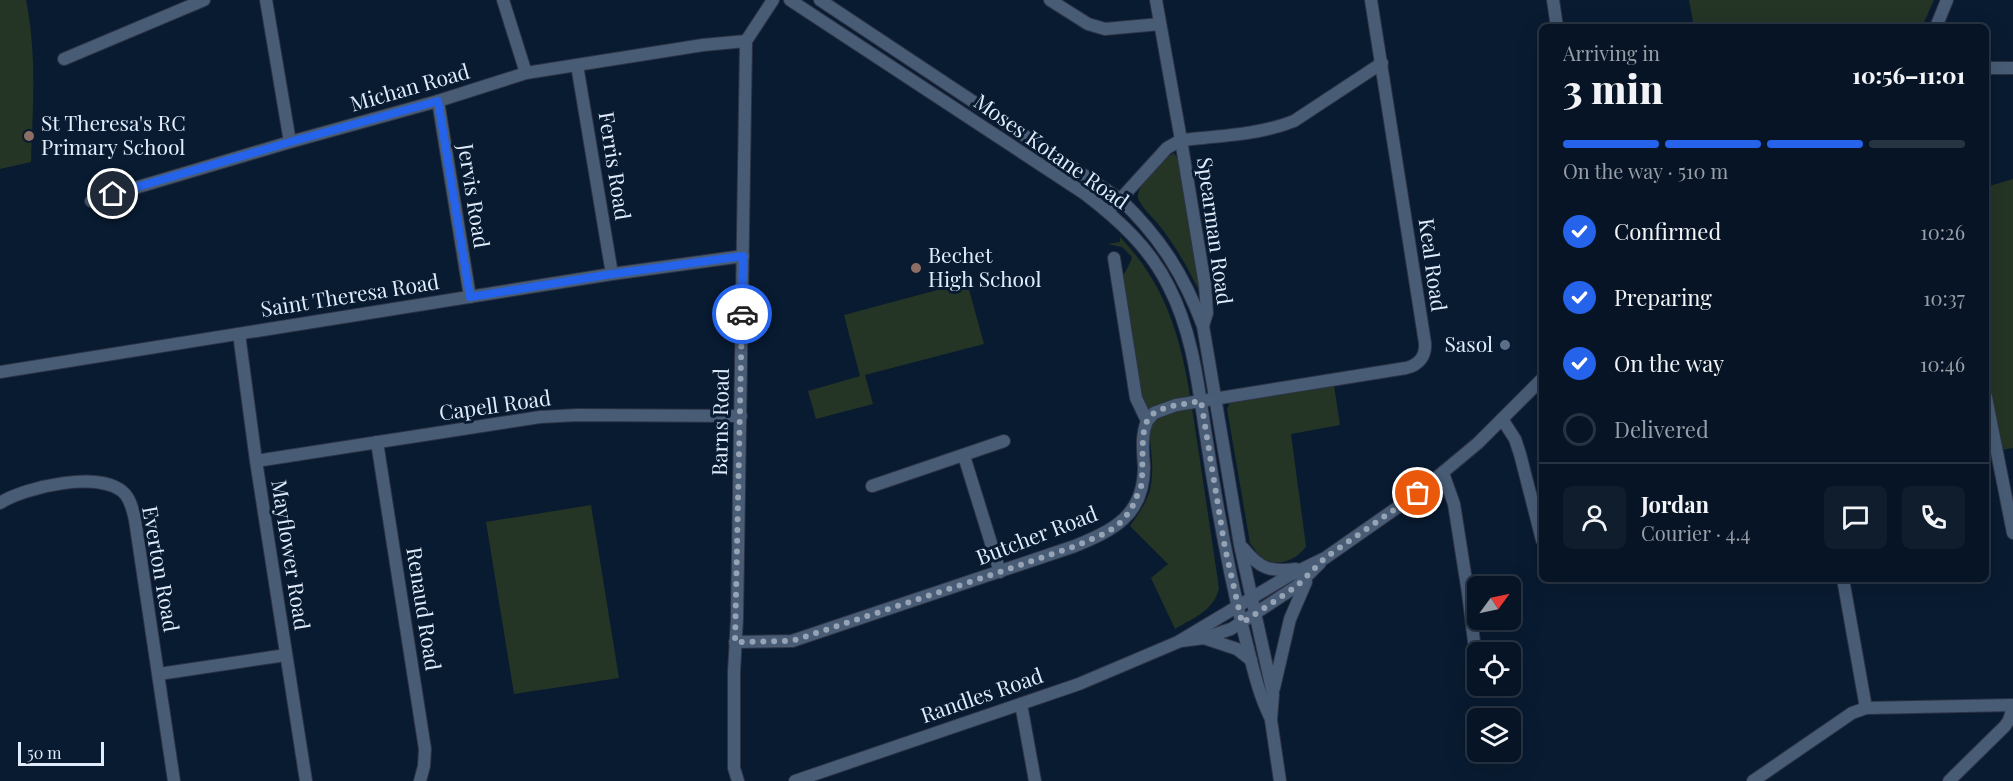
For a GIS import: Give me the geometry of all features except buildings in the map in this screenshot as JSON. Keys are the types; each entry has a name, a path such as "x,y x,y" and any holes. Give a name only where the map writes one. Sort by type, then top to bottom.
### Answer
{"street":[{"path":"64,59 204,0"},
{"path":"266,0 290,142"},
{"path":"503,0 526,73"},
{"path":"746,41 773,0"},
{"name":"Moses Kotane Road","path":"790,0 1109,212 1135,238 1168,285 1188,333 1225,548 1261,698 1271,720"},
{"name":"Moses Kotane Road","path":"820,0 1120,199 1142,220 1168,254 1187,287 1203,326 1240,545 1273,694 1271,720 1280,781"},
{"path":"1050,0 1088,24 1105,29 1160,24"},
{"name":"Spearman Road","path":"1156,0 1204,285 1207,313 1203,326"},
{"name":"Keal Road","path":"1147,421 1154,413 1167,407 1406,368 1418,363 1425,353 1371,0"},
{"path":"1553,0 1557,24"},
{"path":"1937,24 1947,0"},
{"name":"Michan Road","path":"91,201 438,101 526,73 704,45 746,41"},
{"name":"Barns Road","path":"738,781 735,768 735,642 741,416 746,41"},
{"path":"1109,212 1167,148 1181,140 1259,132 1279,127 1294,121 1382,63"},
{"name":"Ferris Road","path":"577,65 612,274"},
{"path":"1989,68 2013,69"},
{"name":"Jervis Road","path":"438,101 470,297"},
{"name":"Saint Theresa Road","path":"0,372 612,274 743,256"},
{"path":"1114,258 1132,381 1136,398 1147,421"},
{"name":"Mayflower Road","path":"239,334 256,461 306,781"},
{"name":"Randles Road","path":"795,781 1021,704 1111,671 1178,642 1252,597 1306,572 1443,473 1503,419 1539,382"},
{"path":"1989,412 2013,533"},
{"name":"Capell Road","path":"256,461 540,417 741,416"},
{"path":"1503,419 1515,439 1520,454 1539,528"},
{"name":"Butcher Road","path":"735,642 792,641 1076,546 1108,532 1126,517 1136,502 1142,484 1143,435 1147,421"},
{"path":"872,486 1004,441"},
{"name":"Renaud Road","path":"377,442 425,749 420,781"},
{"path":"964,456 1000,572"},
{"path":"1443,473 1454,504 1474,642"},
{"name":"Everton Road","path":"0,503 9,497 47,485 99,482 113,486 124,493 131,504 174,781"},
{"path":"1240,545 1254,561 1265,568 1306,572 1292,612 1273,694"},
{"name":"Randles Road","path":"1178,642 1204,638 1242,623 1297,586 1306,572"},
{"path":"1844,582 1866,708"},
{"path":"1204,638 1237,649 1251,660"},
{"path":"159,674 286,655"},
{"path":"1021,704 1035,781"},
{"path":"1753,781 1852,713 1866,708 2013,706 2005,726 1949,781"}],"green space":[{"path":"0,0 26,0 32,41 33,81 31,162 0,169"},
{"path":"1689,0 1934,0 1923,24 1693,24"},
{"path":"1174,153 1180,162 1203,299 1177,251 1138,198 1140,189 1148,178"},
{"path":"2013,179 2013,448 2001,450 1989,394 1989,186"},
{"path":"1120,237 1140,260 1155,284 1177,335 1189,389 1219,588 1213,603 1208,608 1175,629 1151,578 1168,564 1130,526 1149,493 1152,462 1146,408 1142,402 1122,279 1132,257 1122,247 1107,244 1120,242"},
{"path":"967,282 984,344 865,375 873,404 816,419 808,391 860,376 844,315"},
{"path":"1334,385 1340,425 1291,434 1306,546 1290,560 1268,561 1260,556 1250,543 1227,409 1231,400"},
{"path":"591,505 619,678 514,694 486,522"}],"way so far":[{"path":"742,314 738,595 735,642 792,641 833,629 1076,546 1108,532 1121,522 1136,502 1142,484 1143,435 1147,421 1154,413 1176,405 1201,401 1225,548 1242,623 1297,586 1325,558 1418,493"}],"place":[{"name":"St Theresa's RC Primary School","path":"29,136"},
{"name":"Bechet High School","path":"916,268"},
{"name":"Sasol","path":"1505,345"}],"route":[{"path":"113,194 438,101 470,297 743,256 742,314"}]}
